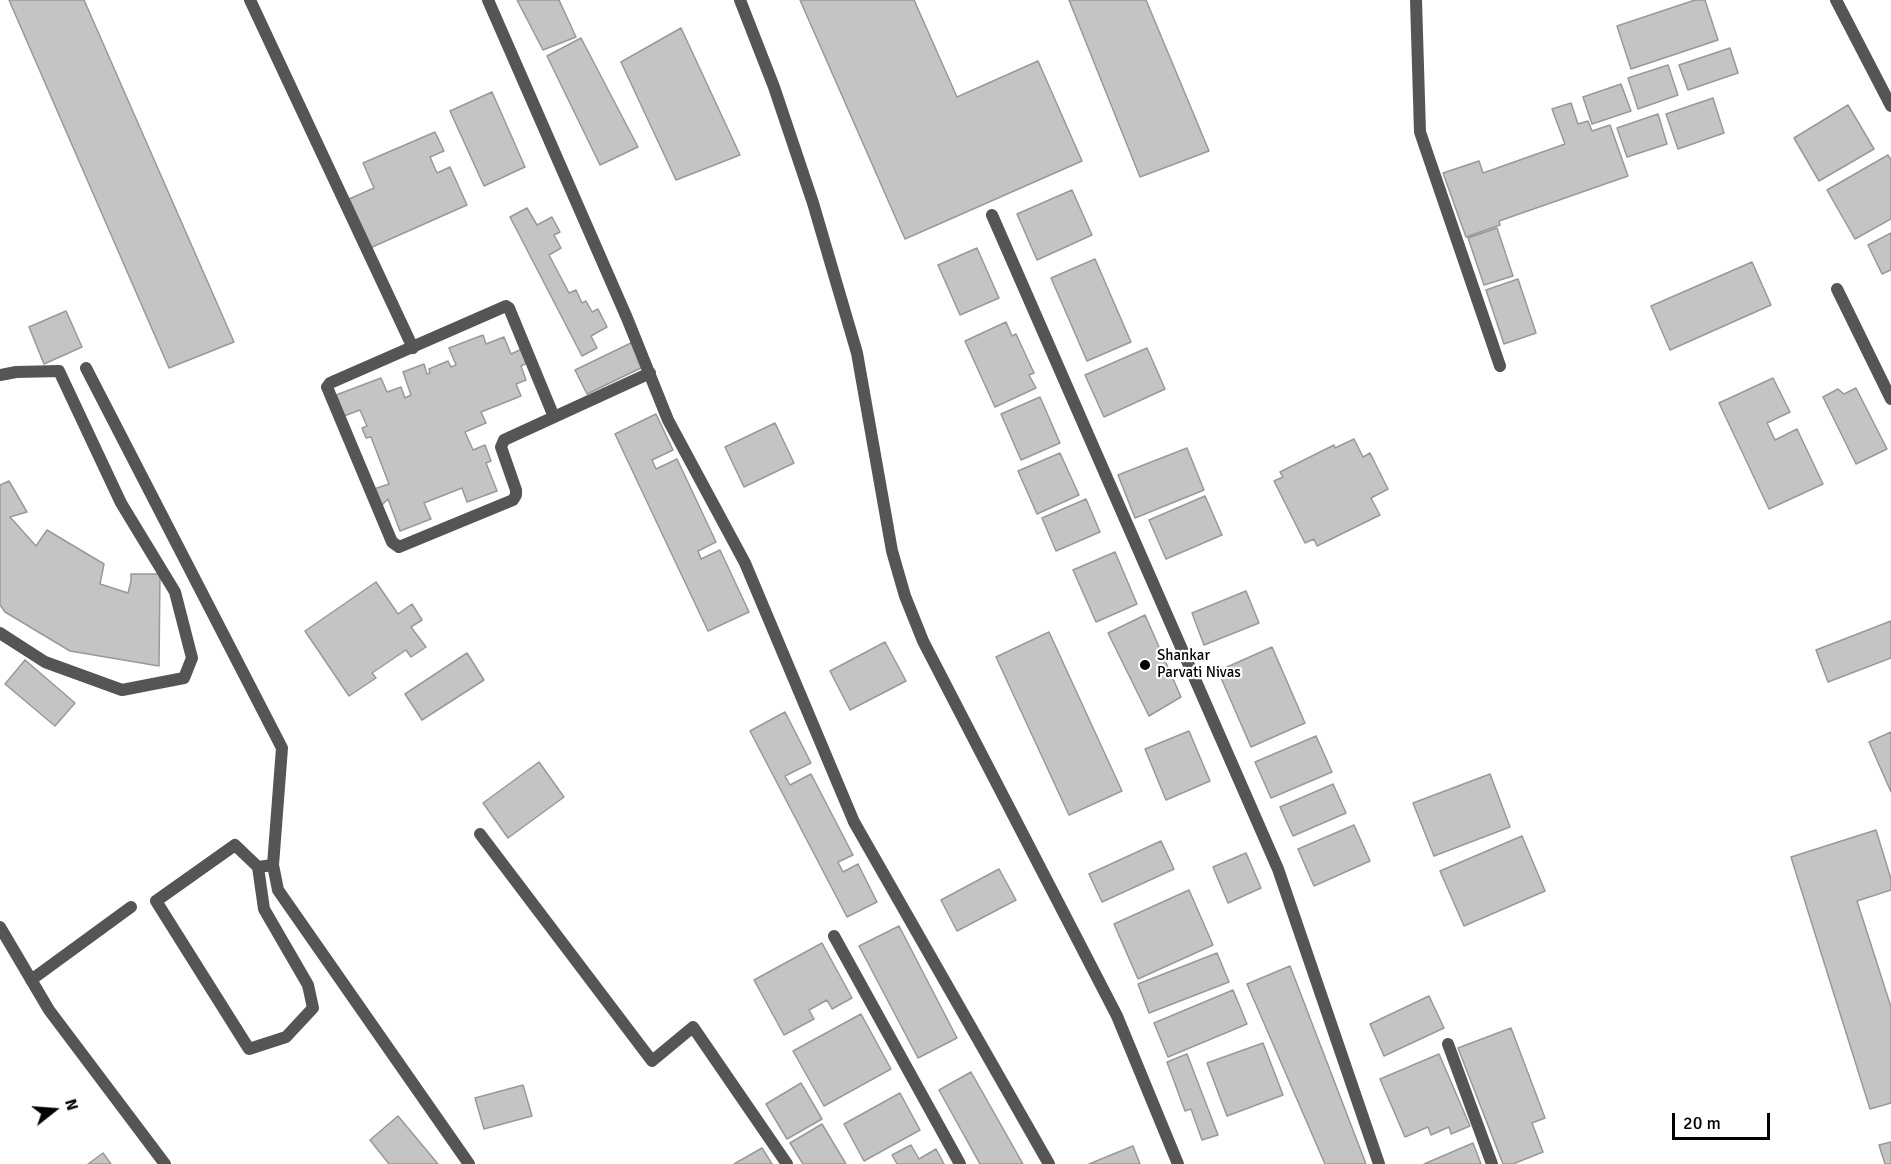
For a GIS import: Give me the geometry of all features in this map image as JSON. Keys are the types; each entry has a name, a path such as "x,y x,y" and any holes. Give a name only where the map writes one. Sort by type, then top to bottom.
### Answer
{"street":[{"path":"250,0 413,348"},
{"path":"488,0 650,373 668,420 745,563 854,822 1049,1164"},
{"path":"740,0 774,87 806,182 857,353 892,551 905,596 923,641 1118,1016 1178,1164"},
{"path":"1416,0 1420,132 1500,366"},
{"path":"1836,0 1891,106"},
{"path":"992,215 1278,869 1379,1164"},
{"path":"1837,289 1891,399"},
{"path":"554,417 509,308 506,306 330,383 327,387 392,542 399,547 513,500 516,490 501,447 502,442 650,373"},
{"path":"86,368 282,748 273,865 278,890 469,1164"},
{"path":"0,375 16,372 59,371 121,503 175,592 192,658 184,678 122,690 45,662 0,633"},
{"path":"480,834 652,1060 693,1027 787,1164"},
{"path":"235,845 258,867 264,909 308,985 313,1008 286,1037 249,1049 156,901 235,845"},
{"path":"258,867 273,865"},
{"path":"31,980 131,907"},
{"path":"0,927 49,1010 165,1164"},
{"path":"834,936 960,1164"},
{"path":"1448,1044 1492,1164"}],"building":[{"path":"9,0 84,0 234,342 169,368"},
{"path":"517,0 559,0 576,37 543,50"},
{"path":"800,0 914,0 957,97 1038,61 1082,161 905,239"},
{"path":"1069,0 1146,0 1209,151 1140,177"},
{"path":"1695,0 1705,0 1718,40 1631,69 1617,26"},
{"path":"681,28 740,155 676,180 621,62"},
{"path":"581,38 638,147 600,165 547,56"},
{"path":"1730,48 1738,73 1688,90 1679,65"},
{"path":"1668,65 1678,95 1638,109 1628,78"},
{"path":"1621,84 1631,111 1592,124 1583,97"},
{"path":"492,92 525,167 484,186 450,111"},
{"path":"1713,98 1724,133 1678,149 1666,114"},
{"path":"1571,103 1578,124 1588,121 1592,131 1610,125 1628,176 1499,221 1500,225 1466,237 1443,173 1479,161 1483,173 1565,144 1552,109"},
{"path":"1848,105 1874,149 1819,181 1794,138"},
{"path":"1658,114 1667,144 1627,157 1617,128"},
{"path":"435,132 444,151 430,157 437,173 450,167 467,205 370,248 349,199 374,188 363,163"},
{"path":"1888,155 1891,160 1891,219 1855,239 1827,190"},
{"path":"1072,190 1092,235 1037,260 1017,214"},
{"path":"527,208 537,225 552,217 560,232 554,235 561,248 549,255 569,293 576,290 582,303 586,301 592,312 598,309 607,327 591,336 597,348 582,356 510,217"},
{"path":"1497,228 1513,276 1484,285 1468,238"},
{"path":"1891,233 1891,270 1882,274 1868,245"},
{"path":"977,248 999,298 960,315 938,265"},
{"path":"1095,259 1131,342 1087,361 1051,278"},
{"path":"1752,262 1771,305 1670,350 1651,306"},
{"path":"1518,279 1536,333 1504,344 1486,290"},
{"path":"66,311 82,347 44,364 29,327"},
{"path":"1006,322 1012,336 1016,334 1034,373 1029,375 1036,388 995,407 965,341"},
{"path":"483,335 486,344 504,337 511,354 522,349 527,363 521,366 526,380 516,384 521,396 481,412 486,423 465,432 473,450 485,445 491,461 486,463 497,491 467,502 462,488 424,503 431,519 400,531 388,499 381,506 374,489 389,484 371,437 366,438 362,428 367,426 360,410 344,416 336,395 381,378 387,392 401,387 405,398 411,395 403,372 424,364 427,374 430,373 429,369 448,361 451,367 456,365 449,348"},
{"path":"633,342 645,366 587,394 575,370"},
{"path":"1147,348 1165,389 1104,417 1085,375"},
{"path":"1773,378 1790,412 1767,423 1775,440 1797,429 1823,484 1769,509 1719,403"},
{"path":"1856,388 1887,449 1856,464 1823,397 1838,389 1844,394"},
{"path":"1040,397 1060,443 1021,460 1001,414"},
{"path":"656,414 673,450 652,460 656,469 677,459 716,542 698,551 701,559 720,550 749,612 708,631 615,434"},
{"path":"775,423 794,463 744,487 725,447"},
{"path":"1354,439 1363,457 1370,453 1388,489 1371,498 1380,515 1317,546 1314,539 1305,543 1274,481 1283,477 1280,472 1334,445 1335,448"},
{"path":"1187,448 1204,490 1135,518 1118,475"},
{"path":"1060,453 1079,495 1037,514 1018,471"},
{"path":"9,481 27,512 10,517 36,546 47,530 104,564 100,584 128,593 131,574 160,574 159,666 70,651 5,612 0,605 0,485"},
{"path":"1205,496 1222,535 1166,559 1149,520"},
{"path":"1086,499 1100,532 1056,551 1042,518"},
{"path":"1115,552 1137,604 1096,622 1073,570"},
{"path":"376,582 398,614 412,604 422,620 411,627 426,647 411,657 406,650 372,673 376,678 349,696 305,631"},
{"path":"1246,591 1259,623 1204,645 1192,613"},
{"name":"Shankar Parvati Nivas","path":"1145,615 1181,697 1149,716 1108,633"},
{"path":"1891,621 1891,658 1828,682 1816,650"},
{"path":"1049,632 1122,791 1069,815 996,657"},
{"path":"885,642 906,681 850,710 830,671"},
{"path":"1272,647 1305,723 1251,747 1218,671"},
{"path":"467,653 484,680 422,720 405,694"},
{"path":"25,660 75,703 55,726 5,684"},
{"path":"785,712 811,763 785,776 790,785 811,774 853,855 838,862 843,872 858,864 877,902 847,917 750,731"},
{"path":"1189,731 1210,781 1166,800 1145,749"},
{"path":"1891,732 1891,792 1869,742"},
{"path":"1316,736 1332,772 1271,798 1255,762"},
{"path":"539,762 564,797 508,838 483,803"},
{"path":"1490,774 1510,827 1434,856 1413,803"},
{"path":"1333,784 1346,813 1293,836 1280,807"},
{"path":"1354,825 1370,861 1314,886 1298,849"},
{"path":"1876,830 1891,879 1891,890 1857,901 1891,1007 1891,1103 1870,1109 1791,857"},
{"path":"1522,836 1545,891 1464,926 1440,871"},
{"path":"1161,841 1174,869 1102,902 1089,874"},
{"path":"1246,853 1261,888 1228,903 1213,867"},
{"path":"999,869 1016,900 957,931 941,900"},
{"path":"1189,890 1213,945 1138,979 1114,924"},
{"path":"899,926 957,1038 918,1058 859,946"},
{"path":"822,943 852,998 832,1009 827,1000 809,1010 814,1019 784,1035 754,980"},
{"path":"1217,953 1229,982 1149,1013 1138,984"},
{"path":"1290,966 1366,1164 1325,1164 1247,984"},
{"path":"1233,990 1247,1024 1168,1057 1154,1023"},
{"path":"1429,996 1444,1028 1384,1056 1370,1024"},
{"path":"861,1014 891,1069 824,1106 793,1051"},
{"path":"1511,1028 1545,1118 1532,1123 1543,1152 1513,1164 1503,1164 1458,1048"},
{"path":"1263,1043 1283,1095 1227,1116 1207,1063"},
{"path":"1187,1054 1218,1135 1202,1140 1191,1109 1185,1111 1167,1062"},
{"path":"1439,1054 1470,1126 1451,1134 1449,1127 1431,1135 1428,1127 1405,1137 1380,1079"},
{"path":"971,1072 1023,1164 980,1164 939,1090"},
{"path":"801,1083 822,1119 787,1139 766,1104"},
{"path":"523,1085 532,1116 484,1129 475,1098"},
{"path":"900,1093 920,1130 864,1161 844,1124"},
{"path":"398,1116 438,1164 389,1164 370,1140"},
{"path":"822,1124 846,1164 803,1164 790,1143"},
{"path":"1891,1142 1891,1164 1885,1164 1879,1145"},
{"path":"1473,1143 1481,1164 1424,1164"},
{"path":"911,1145 919,1159 936,1149 944,1164 897,1164 892,1155"},
{"path":"1133,1146 1140,1164 1089,1164"},
{"path":"762,1148 772,1164 734,1164"},
{"path":"103,1153 111,1164 88,1164"}],"place":[{"name":"Shankar Parvati Nivas","path":"1145,665"}]}
